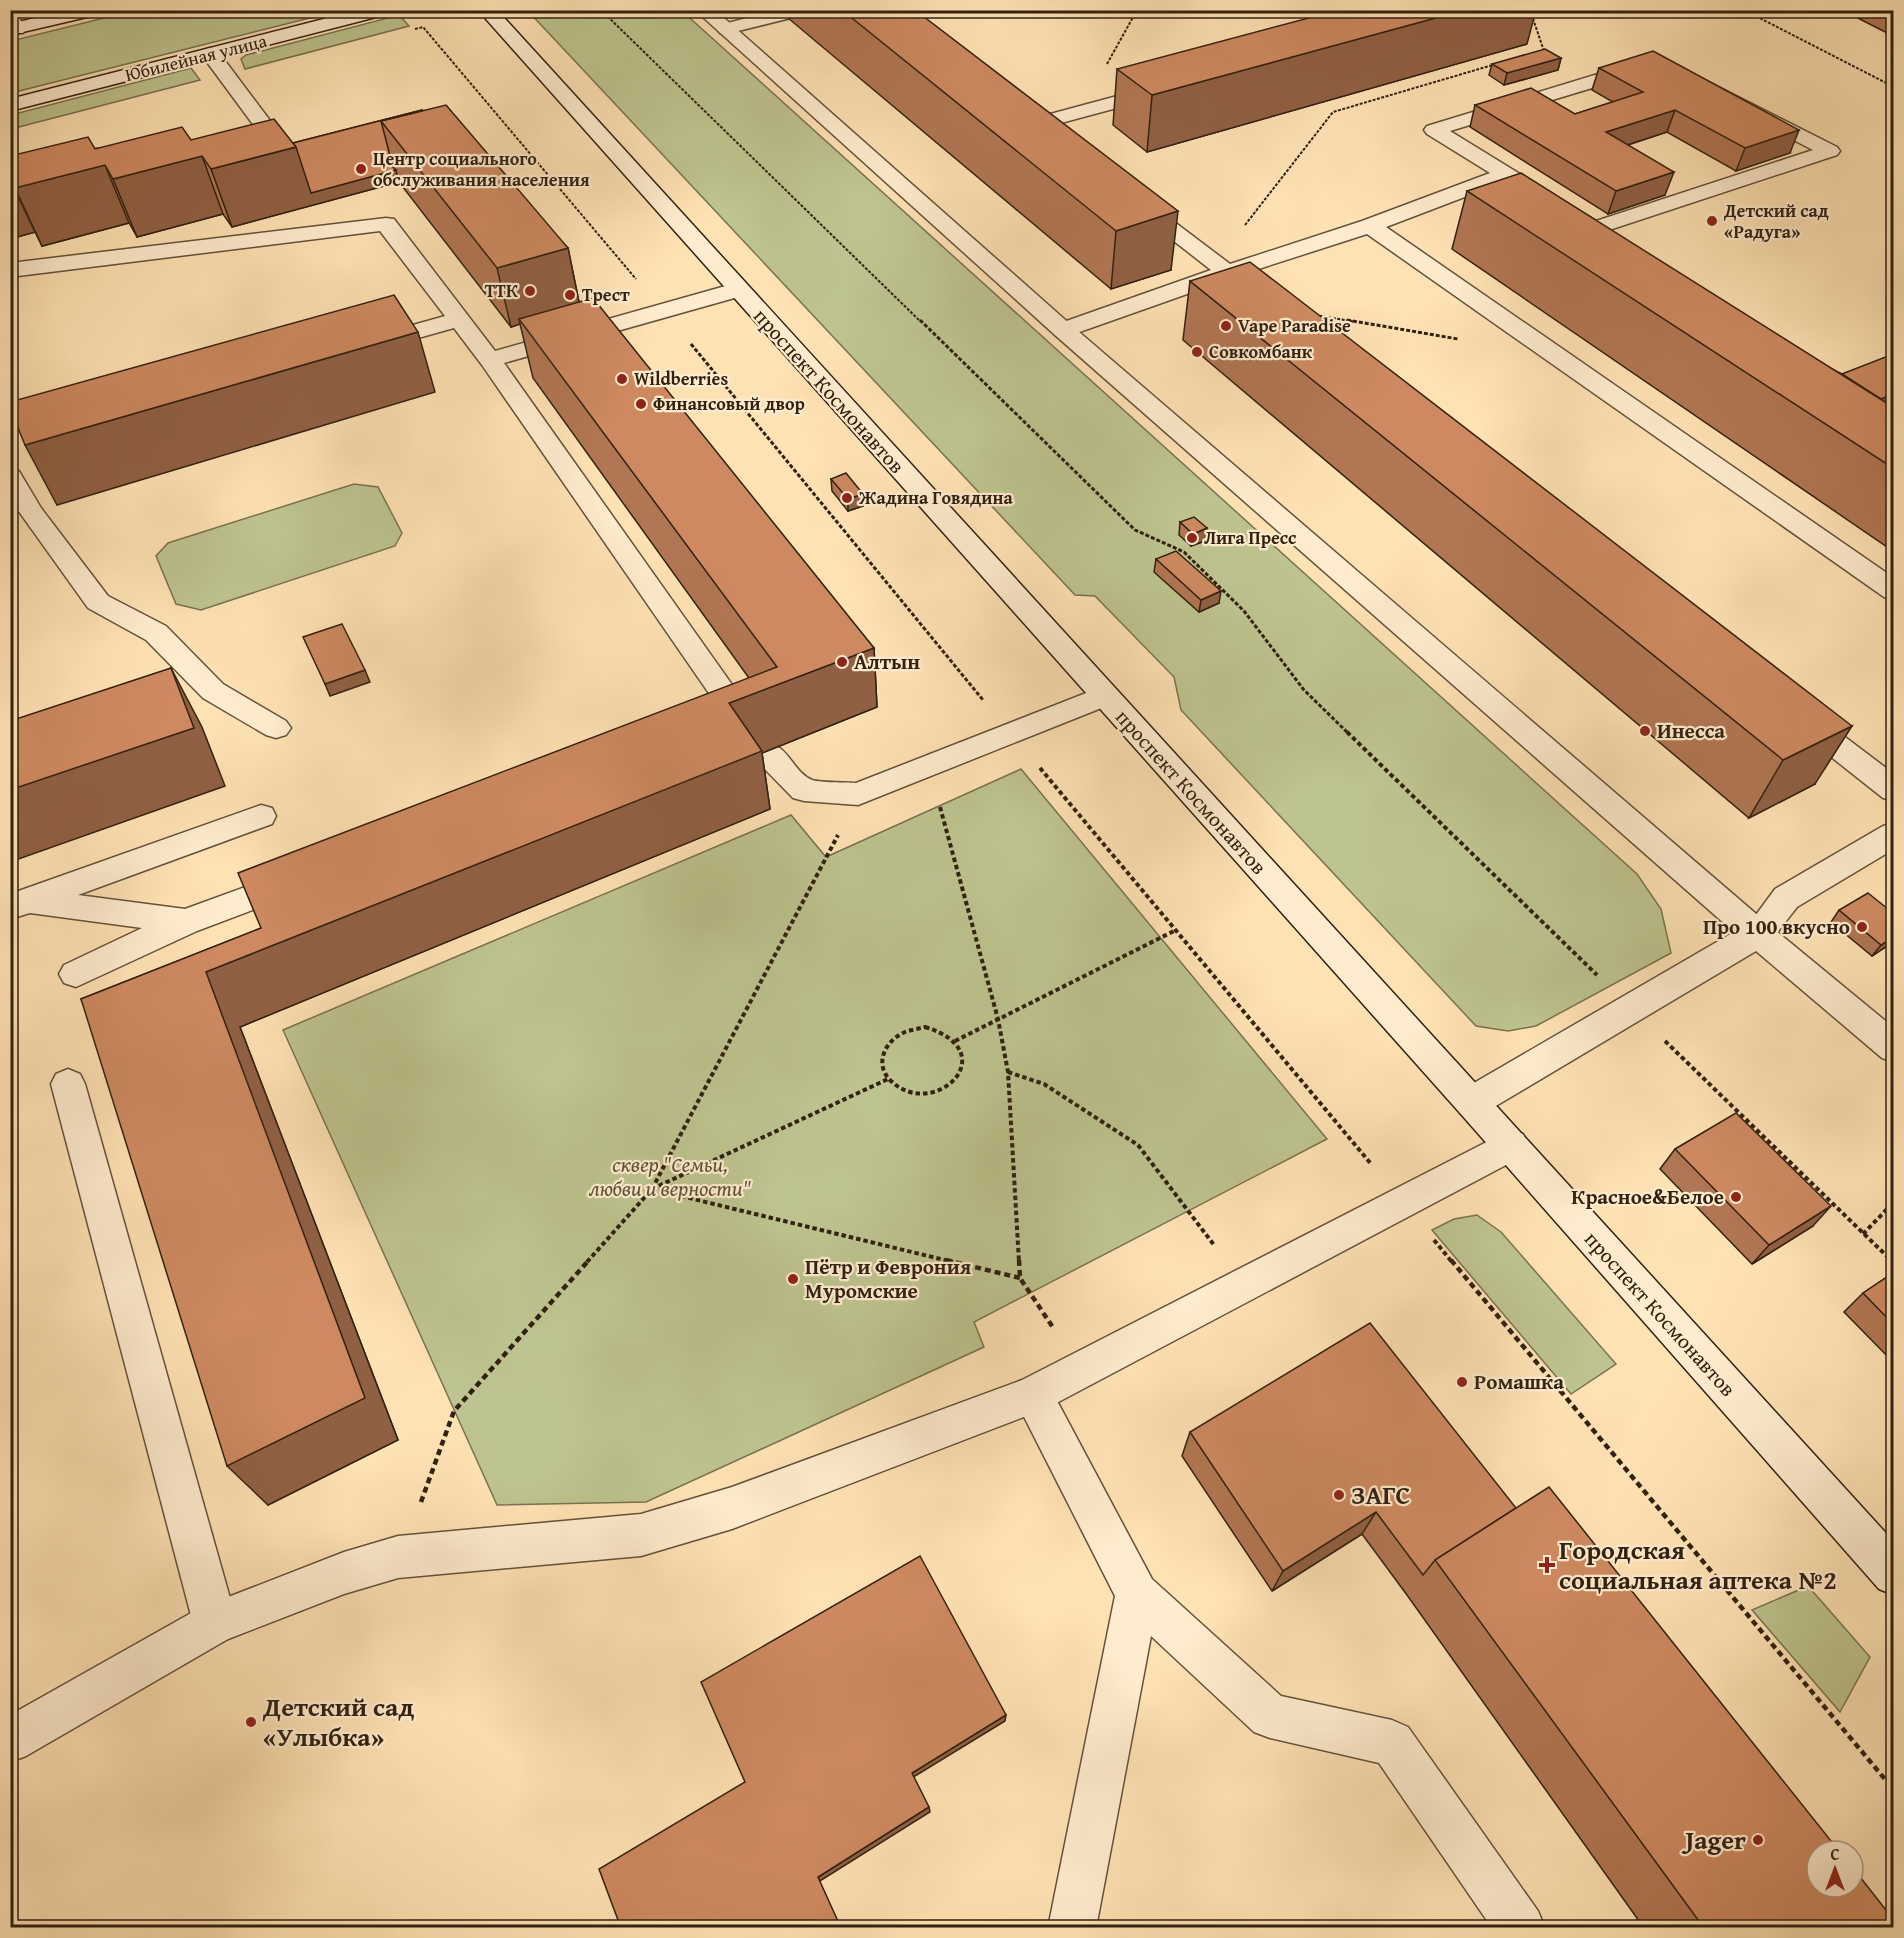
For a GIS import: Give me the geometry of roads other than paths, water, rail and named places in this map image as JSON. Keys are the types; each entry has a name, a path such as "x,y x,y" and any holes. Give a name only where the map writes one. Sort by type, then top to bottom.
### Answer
{"street":[{"path":"13,25 94,10"},
{"name":"Юбилейная улица","path":"10,105 382,10"},
{"name":"проспект Космонавтов","path":"487,10 737,290 1510,1144 1893,1574"},
{"path":"704,10 1063,330 1758,934 1893,1048"},
{"path":"726,29 801,10"},
{"path":"210,54 273,138"},
{"path":"1657,62 1830,151 1594,230 1504,174 1434,130 1657,62"},
{"path":"1035,124 1171,88"},
{"path":"1017,110 1054,139"},
{"path":"1063,330 1221,268 1370,226 1504,174"},
{"path":"1130,197 1277,311"},
{"path":"10,270 386,224 490,360 725,716 760,745 804,790 858,794 1104,696"},
{"path":"1370,226 1893,591"},
{"path":"490,360 737,290"},
{"path":"357,349 459,319"},
{"path":"10,476 30,511 98,602 156,633 213,691 276,728"},
{"path":"1781,702 1893,790"},
{"path":"19,904 261,816"},
{"path":"1472,1102 1758,934 1786,898 1893,834"},
{"path":"76,974 186,922 318,872"},
{"path":"19,904 186,922"},
{"path":"68,1084 215,1623"},
{"path":"10,1740 215,1623 344,1573 398,1557 641,1536 732,1508 1034,1395 1510,1144"},
{"path":"1034,1395 1137,1594 1270,1716 1392,1743 1521,1928"},
{"path":"1072,1928 1137,1594"}],"place":[{"name":"Центр социального обслуживания населения","path":"361,169"},
{"name":"Детский сад «Радуга»","path":"1712,221"},
{"name":"ТТК","path":"530,291"},
{"name":"Трест","path":"570,295"},
{"name":"Vape Paradise","path":"1226,326"},
{"name":"Совкомбанк","path":"1197,352"},
{"name":"Wildberries","path":"622,379"},
{"name":"Финансовый двор","path":"641,404"},
{"name":"Жадина Говядина","path":"847,498"},
{"name":"Лига Пресс","path":"1192,538"},
{"name":"Алтын","path":"842,662"},
{"name":"Инесса","path":"1645,731"},
{"name":"Про 100 вкусно","path":"1862,927"},
{"name":"Красное&Белое","path":"1736,1197"},
{"name":"Пётр и Феврония Муромские","path":"793,1279"},
{"name":"Ромашка","path":"1462,1382"},
{"name":"ЗАГС","path":"1339,1495"},
{"name":"Городская социальная аптека №2","path":"1547,1565"},
{"name":"Детский сад «Улыбка»","path":"251,1722"},
{"name":"Jager","path":"1758,1840"}],"park label":[{"name":"сквер \"Семьи, любви и верности\"","path":"670,1177"}]}
